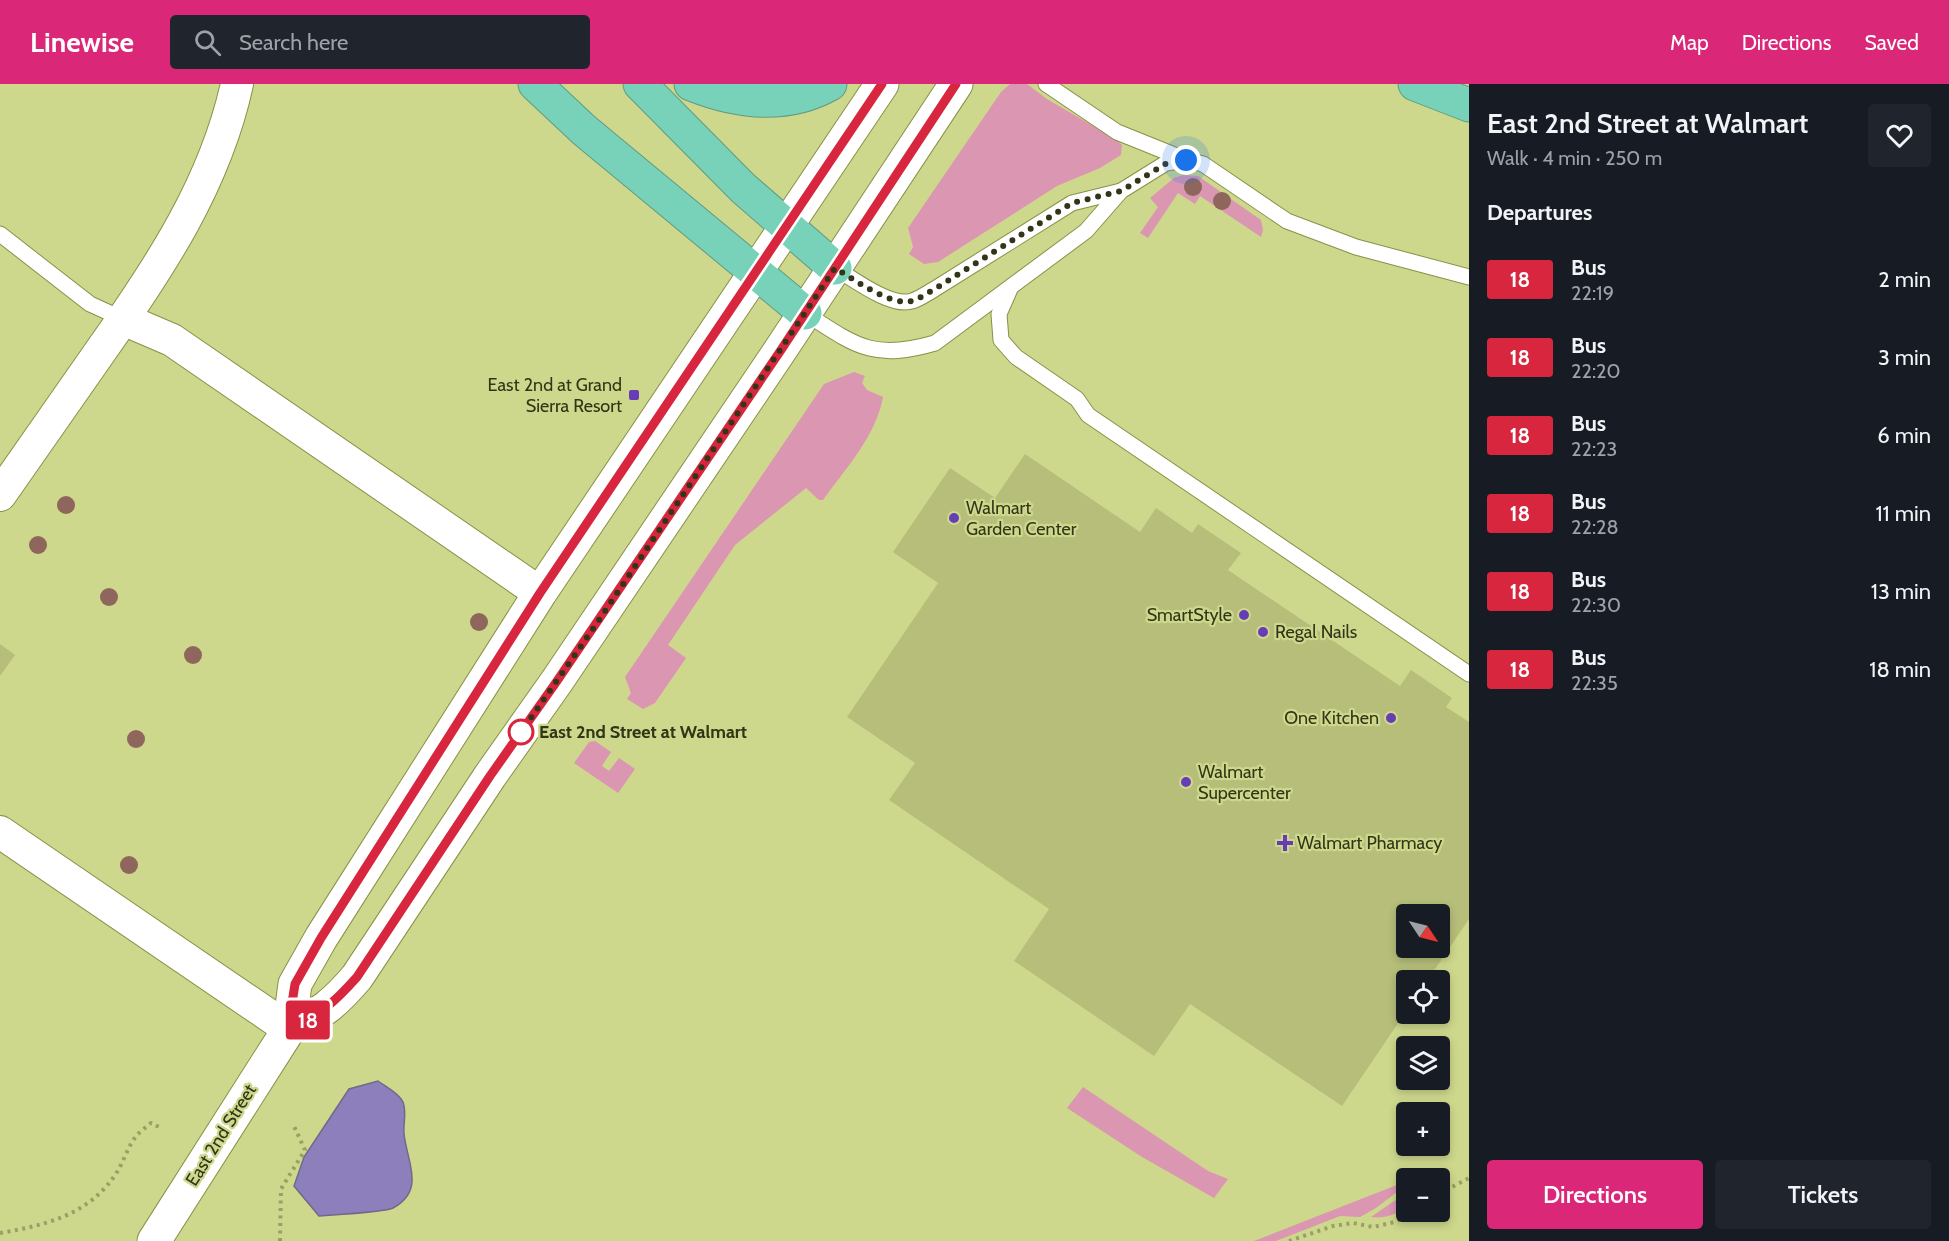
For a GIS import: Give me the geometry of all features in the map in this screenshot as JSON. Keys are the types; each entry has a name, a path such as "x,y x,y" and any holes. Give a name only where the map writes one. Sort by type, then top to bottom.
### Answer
{"highway":[{"path":"535,84 592,137 805,313"},
{"path":"640,84 743,188 835,268"},
{"path":"691,84 721,95 753,101 780,100 799,96 830,84"},
{"path":"1415,84 1469,105"}],"main road":[{"name":"East 2nd Street","path":"154,1241 288,1029 295,984 321,938 540,593 882,84"},
{"path":"288,1029 317,1016 340,997 357,977 490,776 557,681 805,313 956,84"}],"street":[{"path":"0,495 165,256 198,195 222,135 237,84"},
{"path":"123,319 172,340 540,593"},
{"path":"0,832 288,1029"}],"lane":[{"path":"1046,84 1117,132 1186,160 1203,164 1287,221 1356,247 1469,277"},
{"path":"805,313 847,340 868,349 892,352 912,350 935,343 1086,231 1121,191 1167,163 1186,160"},
{"path":"835,268 874,292 892,299 910,302 1072,203 1121,191"},
{"path":"0,234 90,304 123,319"},
{"path":"1011,286 999,314 1001,340 1016,357 1077,399 1088,415 1469,674"}],"path":[{"path":"0,1233 43,1225 74,1213 101,1192 116,1174 137,1135 151,1123 159,1127"},
{"path":"280,1241 280,1189 305,1150 293,1124"},
{"path":"1450,1188 1469,1178"},
{"path":"1289,1241 1333,1226 1353,1223 1373,1227 1396,1222"}],"shaded area":[{"path":"1010,84 1027,84 1047,99 1117,140 1122,145 1121,155 1100,168 1057,186 938,262 924,264 909,254 913,247 908,228 1001,92"},
{"path":"1183,175 1198,176 1261,220 1263,230 1261,237 1200,196 1195,204 1178,193 1148,238 1140,233 1158,207 1150,198 1174,178"},
{"path":"854,372 865,376 862,383 867,390 883,397 874,425 859,451 823,500 819,500 806,488 735,545 668,645 686,658 655,703 643,709 627,699 631,693 625,677 824,384"},
{"path":"595,741 611,752 602,766 609,771 619,758 635,769 618,793 574,763 589,742"},
{"path":"378,1081 392,1090 403,1102 404,1134 412,1175 409,1193 393,1208 319,1216 294,1186 304,1157 349,1089"},
{"path":"1083,1087 1208,1171 1228,1179 1214,1198 1142,1157 1067,1108"},
{"path":"1396,1185 1396,1193 1360,1217 1340,1216 1276,1241 1254,1241"},
{"path":"1396,1200 1396,1213 1385,1217 1371,1217"}],"building":[{"name":"Walmart Supercenter","path":"1025,454 1140,532 1156,508 1192,533 1198,524 1241,553 1228,570 1400,686 1411,670 1452,698 1446,707 1469,722 1469,919 1450,947 1450,904 1396,904 1396,958 1443,958 1434,970 1396,970 1398,1024 1342,1106 1190,1004 1154,1056 1014,961 1049,909 889,800 915,763 847,717 938,583 893,552 950,468 995,498"},
{"path":"0,644 15,655 0,676"}],"bus line":[{"name":"18","path":"882,84 540,593 321,938 295,984 288,1029 317,1016 340,997 357,977 490,776 781,350 956,84"}],"place":[{"name":"East 2nd at Grand Sierra Resort","path":"634,395"},
{"name":"Walmart Garden Center","path":"954,518"},
{"name":"SmartStyle","path":"1244,615"},
{"name":"Regal Nails","path":"1263,632"},
{"name":"One Kitchen","path":"1391,718"},
{"name":"East 2nd Street at Walmart","path":"521,732"},
{"name":"Walmart Supercenter","path":"1186,782"},
{"name":"Walmart Pharmacy","path":"1285,843"}],"route":[{"path":"521,732 517,738 597,623 835,268 874,292 892,299 910,302 1072,203 1121,191 1167,163 1186,160"}]}
